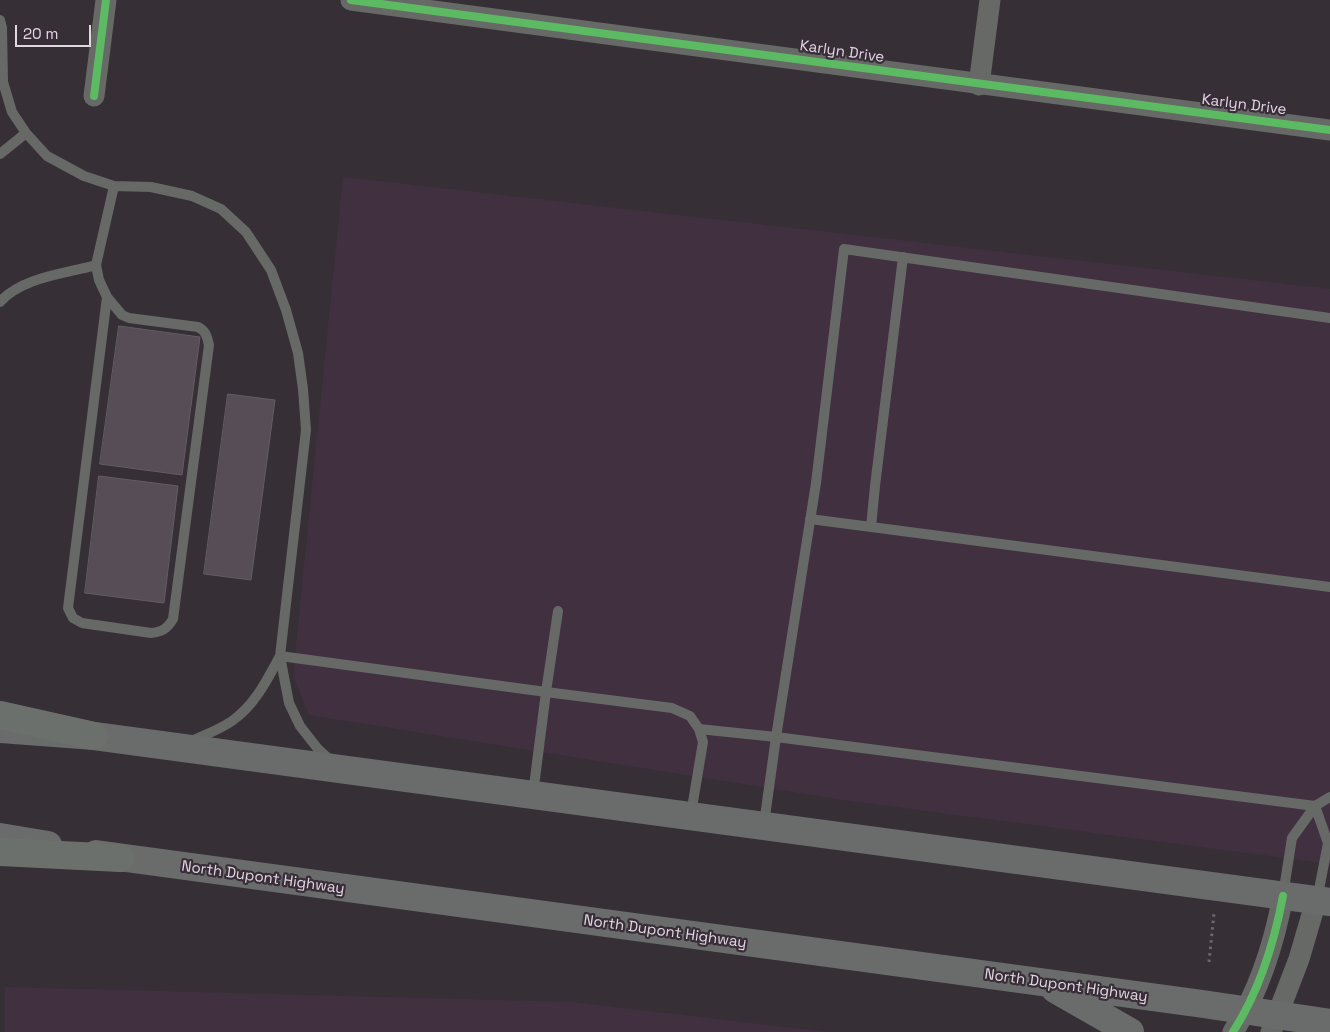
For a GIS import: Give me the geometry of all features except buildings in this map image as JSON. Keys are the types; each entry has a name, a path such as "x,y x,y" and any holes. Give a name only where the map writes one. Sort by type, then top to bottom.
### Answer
{"highway":[{"path":"0,715 94,736"},
{"path":"0,729 94,736 339,768 1323,902"},
{"name":"North Dupont Highway","path":"0,837 120,858 1043,982 1240,1021 1274,1024 1330,1023"},
{"path":"0,852 120,858"},
{"path":"1043,982 1130,1032"}],"street":[{"path":"94,96 106,0"},
{"name":"Karlyn Drive","path":"351,0 979,85 1330,130"},
{"path":"979,85 990,0"},
{"path":"1240,1021 1267,961 1274,939 1282,896"},
{"path":"1274,1024 1323,902"}],"lane":[{"path":"0,20 2,28 3,82 12,112 26,133 48,156 84,176 114,186 152,187 192,196 221,209 246,232 271,270 286,310 299,362 306,430 280,656 290,703 300,726 318,749 339,768"},
{"path":"0,154 26,133"},
{"path":"107,297 68,608 73,618 82,623 151,633 160,632 168,627 172,619 209,345 207,336 198,327 129,318 122,315 107,297 99,280 96,265 114,186"},
{"path":"764,826 816,483 844,249 1330,318"},
{"path":"871,527 903,257"},
{"path":"0,302 16,288 42,278 96,265"},
{"path":"810,519 1330,587"},
{"path":"533,794 558,612"},
{"path":"280,656 672,708 690,716 699,728 703,742 691,815"},
{"path":"178,748 231,722 242,713 254,700 280,656"},
{"path":"699,728 1315,806"},
{"path":"1282,896 1292,838 1315,806 1330,797"},
{"path":"1315,806 1328,843 1323,902"}],"path":[{"path":"1209,962 1214,913"}],"shaded area":[{"path":"343,177 1330,289 1330,864 843,800 309,715 293,676"},
{"path":"5,987 572,1002 828,1032 5,1032"}],"cycle path":[{"path":"94,96 106,0"},
{"path":"351,0 1330,130"},
{"path":"1233,1032 1251,1000 1265,966 1283,896"}]}
